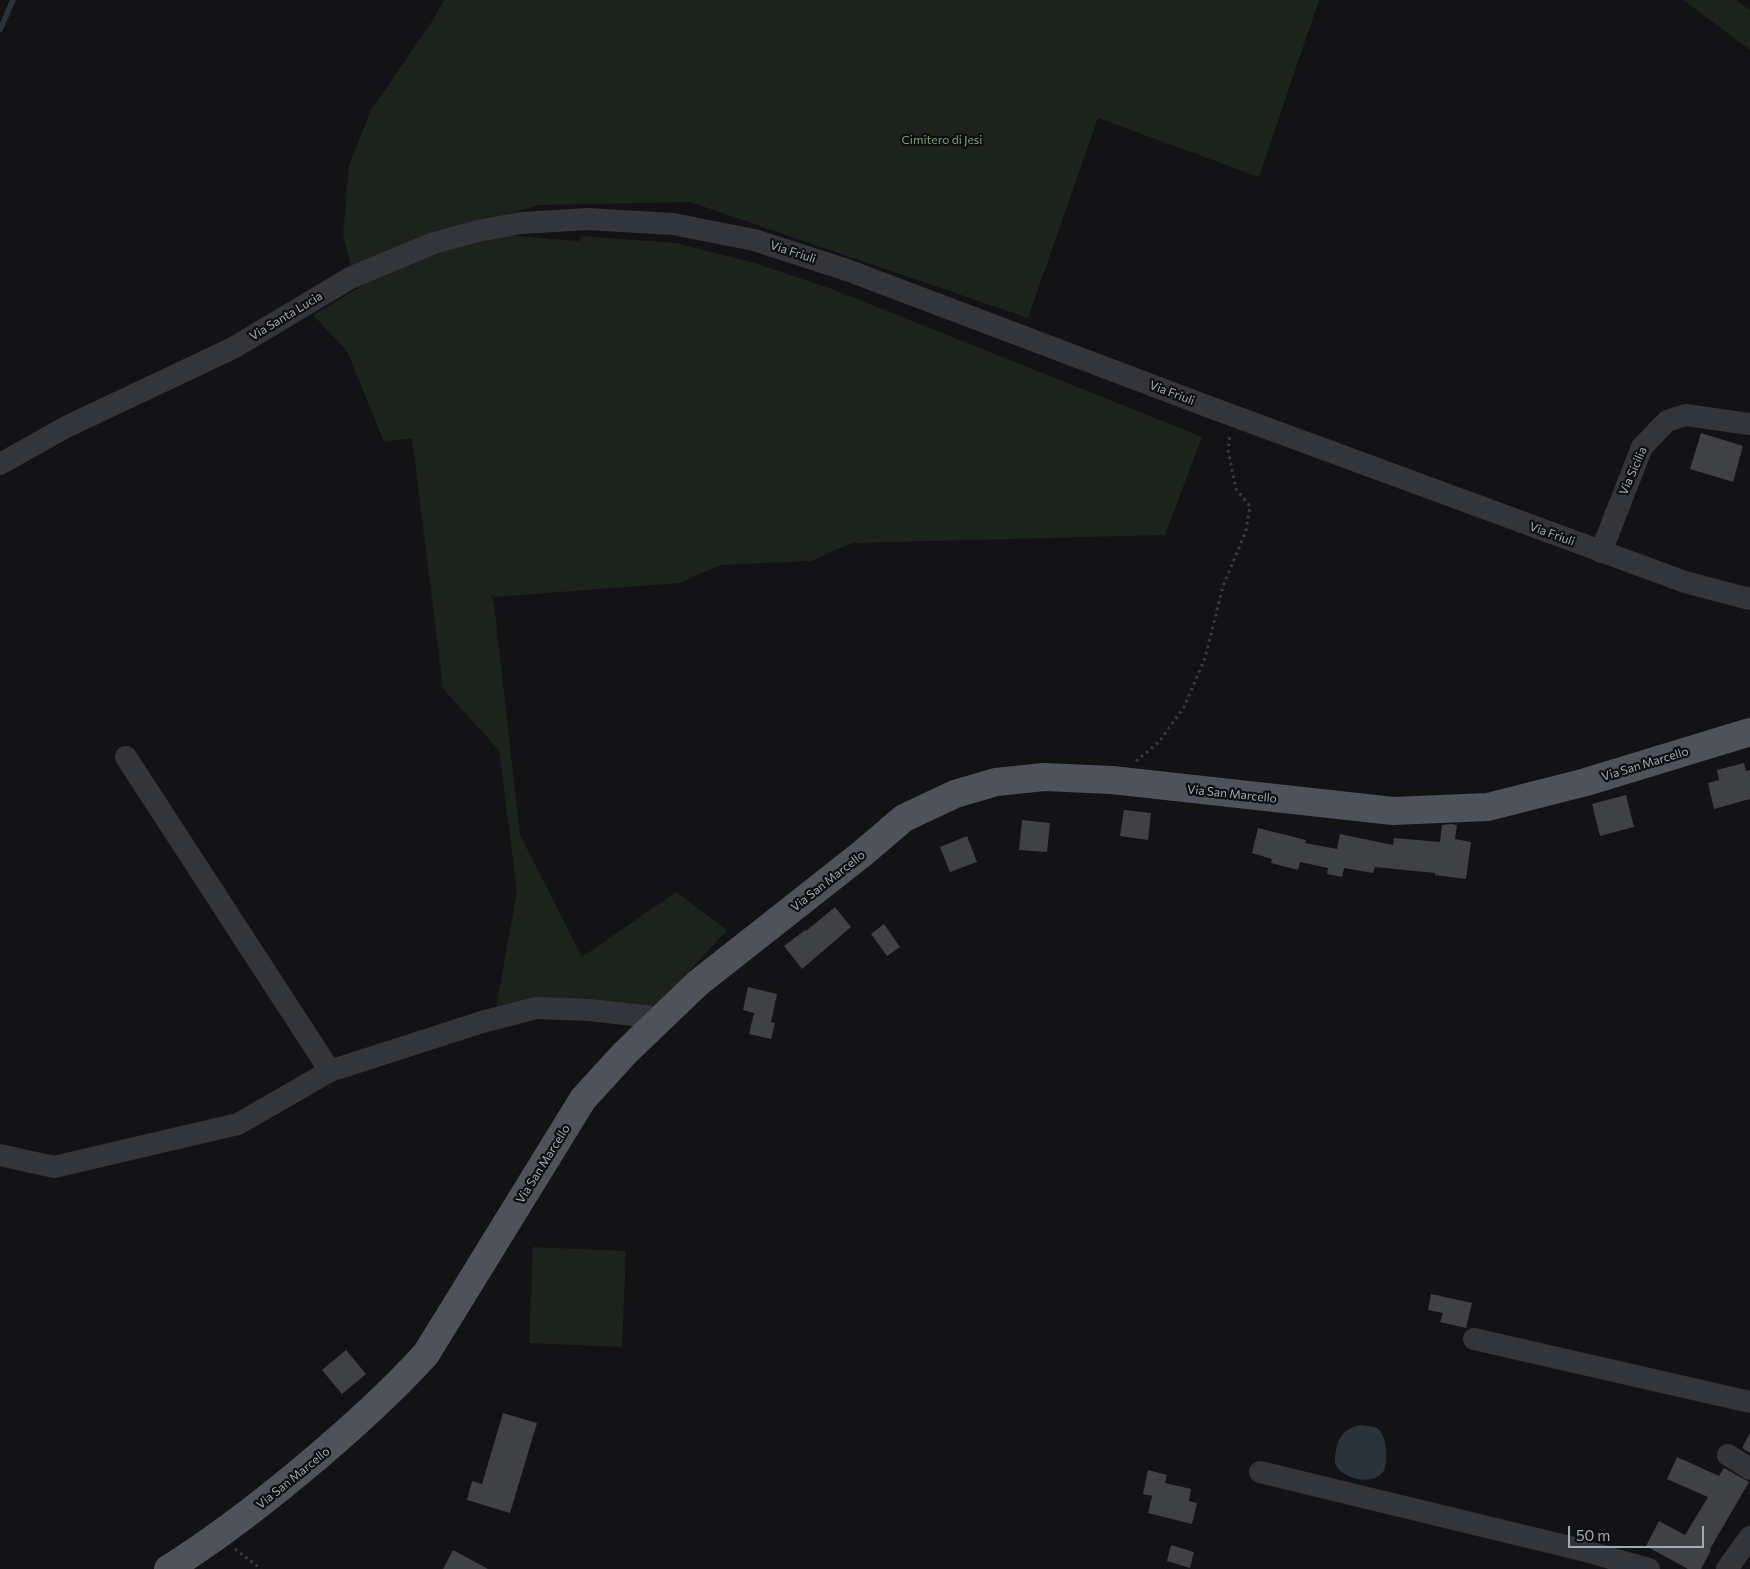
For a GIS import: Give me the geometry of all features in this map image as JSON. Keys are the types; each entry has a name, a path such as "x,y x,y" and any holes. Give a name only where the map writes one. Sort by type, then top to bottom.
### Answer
{"main road":[{"name":"Via San Marcello","path":"168,1569 246,1516 347,1433 395,1388 426,1354 583,1099 625,1053 698,983 864,853 904,818 954,794 996,782 1044,776 1112,780 1393,810 1488,807 1586,782 1750,732"}],"street":[{"name":"Via Friuli","path":"588,219 672,224 754,240 847,270 1601,552 1685,582 1750,599"},
{"name":"Via Santa Lucia","path":"0,464 84,418 233,348 343,282 394,259 434,243 478,231 521,223 588,219"},
{"name":"Via Sicilia","path":"1601,552 1642,447 1667,421 1686,415 1750,424"},
{"path":"126,757 330,1071"},
{"path":"0,1155 54,1167 238,1124 330,1071 482,1022 536,1008 589,1010 660,1018"},
{"path":"1474,1339 1750,1402"},
{"path":"1728,1455 1750,1469"},
{"path":"1260,1472 1582,1550 1649,1569"},
{"path":"1727,1569 1750,1537"}],"path":[{"path":"1112,780 1159,742 1184,707 1205,658 1223,586 1246,531 1250,506 1236,489 1228,450 1234,416"},
{"path":"218,1536 261,1569"}],"green space":[{"name":"Cimitero di Jesi","path":"444,0 1319,0 1259,177 1098,118 1028,318 690,202 538,205 436,237 352,272 343,234 349,165 371,110 433,20"},
{"path":"1683,0 1736,0 1750,10 1750,50"},
{"path":"502,235 579,241 581,236 676,243 758,264 829,288 1202,437 1165,535 852,543 811,561 720,565 680,583 494,597 491,594 494,604 520,835 582,957 676,892 727,930 652,1012 496,1008 517,891 499,750 443,689 412,438 384,442 347,351 313,315 400,263"},
{"path":"533,1247 626,1251 622,1347 529,1343"}],"shaded area":[{"path":"1362,1425 1375,1427 1380,1431 1386,1449 1386,1462 1383,1472 1374,1478 1363,1480 1347,1475 1335,1464 1337,1444 1343,1433"}],"building":[{"path":"1701,433 1743,446 1733,482 1690,469"},
{"path":"1744,763 1746,771 1750,770 1750,799 1714,809 1708,783 1719,780 1717,770"},
{"path":"1626,795 1634,827 1600,836 1592,804"},
{"path":"1124,810 1151,813 1148,840 1120,836"},
{"path":"1022,820 1050,823 1047,852 1019,850"},
{"path":"1442,825 1457,825 1455,839 1471,842 1466,879 1435,875 1435,873 1375,867 1373,873 1344,868 1342,877 1327,874 1328,868 1300,862 1298,870 1271,863 1272,859 1252,853 1258,828 1306,840 1305,843 1337,849 1340,834 1393,845 1394,838 1440,842"},
{"path":"967,836 977,862 950,872 940,847"},
{"path":"835,907 851,927 802,969 784,946"},
{"path":"884,924 900,947 887,956 871,934"},
{"path":"748,987 777,994 771,1022 775,1023 771,1039 749,1034 754,1013 743,1010"},
{"path":"1431,1294 1472,1303 1466,1328 1440,1322 1443,1313 1428,1310"},
{"path":"346,1350 366,1374 342,1394 322,1370"},
{"path":"503,1413 537,1423 510,1513 467,1500 472,1481 482,1484"},
{"path":"1750,1433 1750,1453 1742,1448"},
{"path":"1677,1457 1719,1476 1724,1468 1749,1482 1710,1549 1701,1569 1688,1569 1646,1546 1659,1521 1685,1535 1708,1497 1667,1479"},
{"path":"1148,1470 1167,1475 1165,1483 1191,1489 1189,1501 1197,1503 1192,1524 1148,1513 1152,1496 1143,1494"},
{"path":"1171,1545 1194,1552 1190,1568 1167,1561"},
{"path":"453,1550 488,1569 443,1569"}],"waterway":[{"path":"0,30 13,0"}]}
